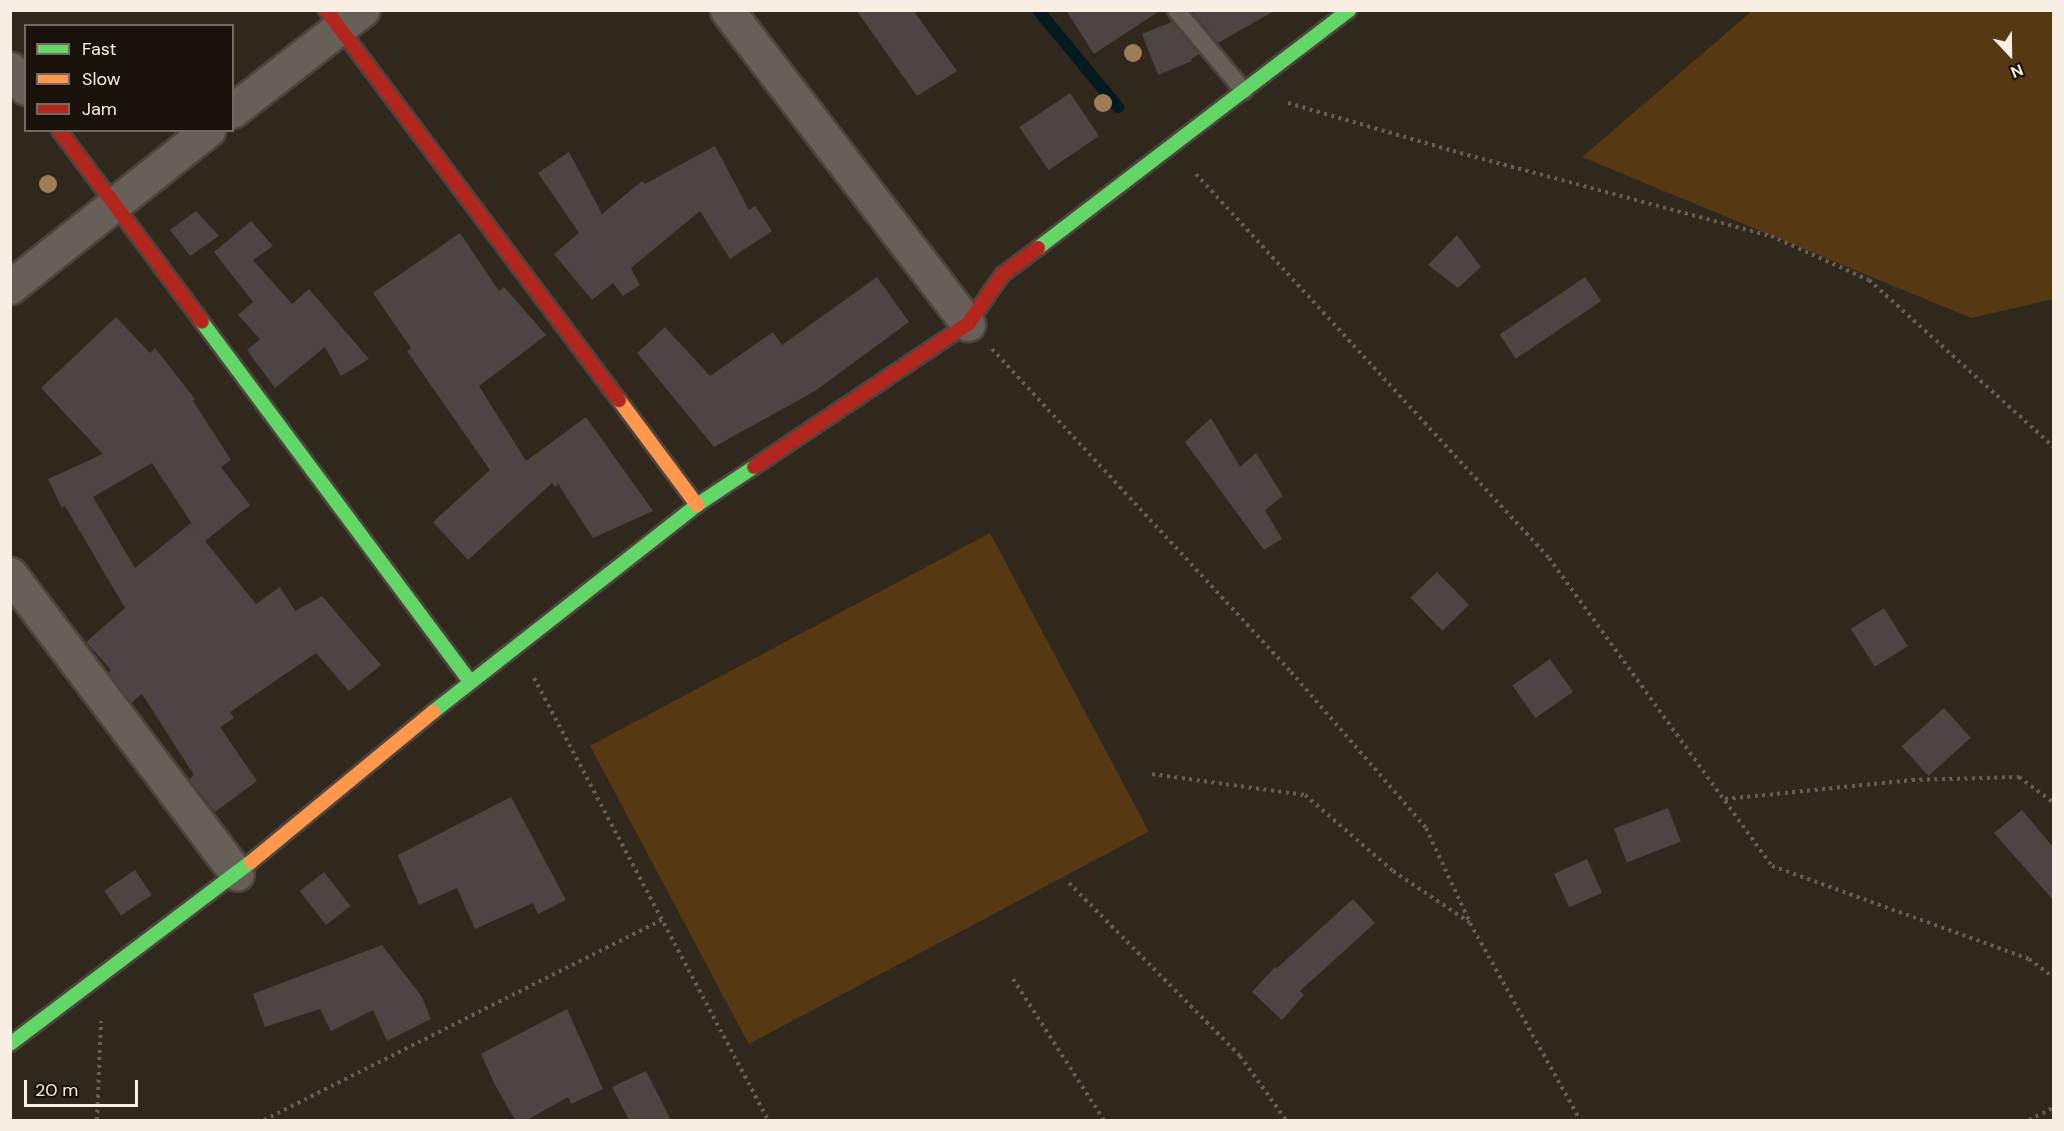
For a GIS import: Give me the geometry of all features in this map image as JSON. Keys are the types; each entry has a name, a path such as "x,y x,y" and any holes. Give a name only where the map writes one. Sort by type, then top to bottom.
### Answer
{"street":[{"path":"727,10 968,324"},
{"path":"10,1044 237,874 470,681 697,505 968,324 1002,275 1349,10"},
{"path":"234,109 342,16 697,505"},
{"path":"10,69 24,86"},
{"path":"61,132 470,681"},
{"path":"10,287 206,132"},
{"path":"10,574 237,874"}],"lane":[{"path":"1176,10 1244,90"}],"path":[{"path":"1244,90 1453,152 1782,241 1869,280 2054,447"},
{"path":"1171,147 1549,558 1772,866 2029,959 2054,978"},
{"path":"968,324 1291,672 1426,828 1470,922 1580,1120"},
{"path":"517,645 768,1120"},
{"path":"1152,774 1305,795 1393,872 1470,922"},
{"path":"1724,799 1912,780 2019,777 2054,803"},
{"path":"1069,883 1240,1056 1286,1120"},
{"path":"264,1120 662,920"},
{"path":"97,1120 102,975"},
{"path":"1013,979 1104,1120"},
{"path":"2030,1120 2054,1107"}],"shaded area":[{"path":"1752,11 2053,11 2053,299 1971,318 1582,157"},
{"path":"990,533 1149,831 749,1044 590,746"}],"building":[{"path":"856,10 913,10 957,71 917,96"},
{"path":"1066,10 1161,10 1094,54"},
{"path":"1200,10 1276,10 1218,43 1193,13"},
{"path":"1172,22 1199,54 1191,59 1192,61 1158,75 1142,34"},
{"path":"1070,93 1099,136 1049,170 1019,127"},
{"path":"715,146 749,210 755,206 772,231 730,259 700,211 631,268 640,285 623,296 613,283 592,300 554,254 579,233 538,173 569,152 602,214 642,181 645,184"},
{"path":"196,211 219,236 190,256 170,230"},
{"path":"251,221 273,246 253,260 292,304 309,289 369,359 341,376 325,347 275,388 247,350 260,339 238,315 253,302 214,252"},
{"path":"460,233 499,291 504,287 546,335 479,386 526,461 586,417 653,511 593,538 558,484 555,487 552,483 468,560 433,522 490,470 407,351 411,348 373,293"},
{"path":"1457,235 1481,267 1458,288 1428,265"},
{"path":"877,277 909,322 815,391 714,447 637,353 665,327 710,376 773,332 782,345"},
{"path":"1585,277 1601,301 1516,359 1500,335"},
{"path":"116,317 150,353 155,348 195,399 193,401 231,460 221,467 250,505 205,541 256,604 280,587 295,611 322,596 381,665 349,691 316,653 230,712 234,718 220,727 257,781 215,812 189,779 194,775 142,694 131,703 108,673 111,670 86,642 125,608 65,506 62,508 48,479 103,454 41,388","holes":["152,463 198,533 191,523 135,568 93,497"]},
{"path":"1211,418 1240,467 1256,453 1283,496 1265,510 1282,539 1264,550 1185,442"},
{"path":"1437,572 1469,605 1442,631 1410,598"},
{"path":"1884,608 1908,646 1875,667 1851,629"},
{"path":"1550,659 1573,692 1535,718 1512,685"},
{"path":"1944,708 1971,738 1928,776 1902,746"},
{"path":"511,797 566,900 538,914 533,903 475,929 457,888 419,905 398,855"},
{"path":"1668,808 1681,842 1627,862 1614,829"},
{"path":"2022,810 2054,848 2054,901 1994,833"},
{"path":"1587,859 1602,893 1569,907 1554,874"},
{"path":"135,870 152,895 121,916 104,891"},
{"path":"324,872 350,906 326,925 300,891"},
{"path":"1353,899 1375,923 1300,991 1304,995 1282,1020 1252,992 1275,967 1276,969"},
{"path":"382,945 422,997 431,1019 387,1041 373,1010 331,1031 320,1009 265,1027 253,994"},
{"path":"567,1009 603,1089 571,1104 568,1097 527,1120 515,1120 481,1054"},
{"path":"646,1071 671,1120 629,1120 612,1087"}],"waterway":[{"path":"1038,10 1118,107"}],"traffic: fast":[{"path":"1038,248 1349,10"},
{"path":"202,322 470,681"},
{"path":"433,712 697,505 754,467"},
{"path":"10,1044 251,862"}],"traffic: slow":[{"path":"619,400 697,505"},
{"path":"251,862 433,712"}],"traffic: jam":[{"path":"326,10 619,400"},
{"path":"60,132 202,322"},
{"path":"754,467 968,324 1002,275 1038,248"}]}
